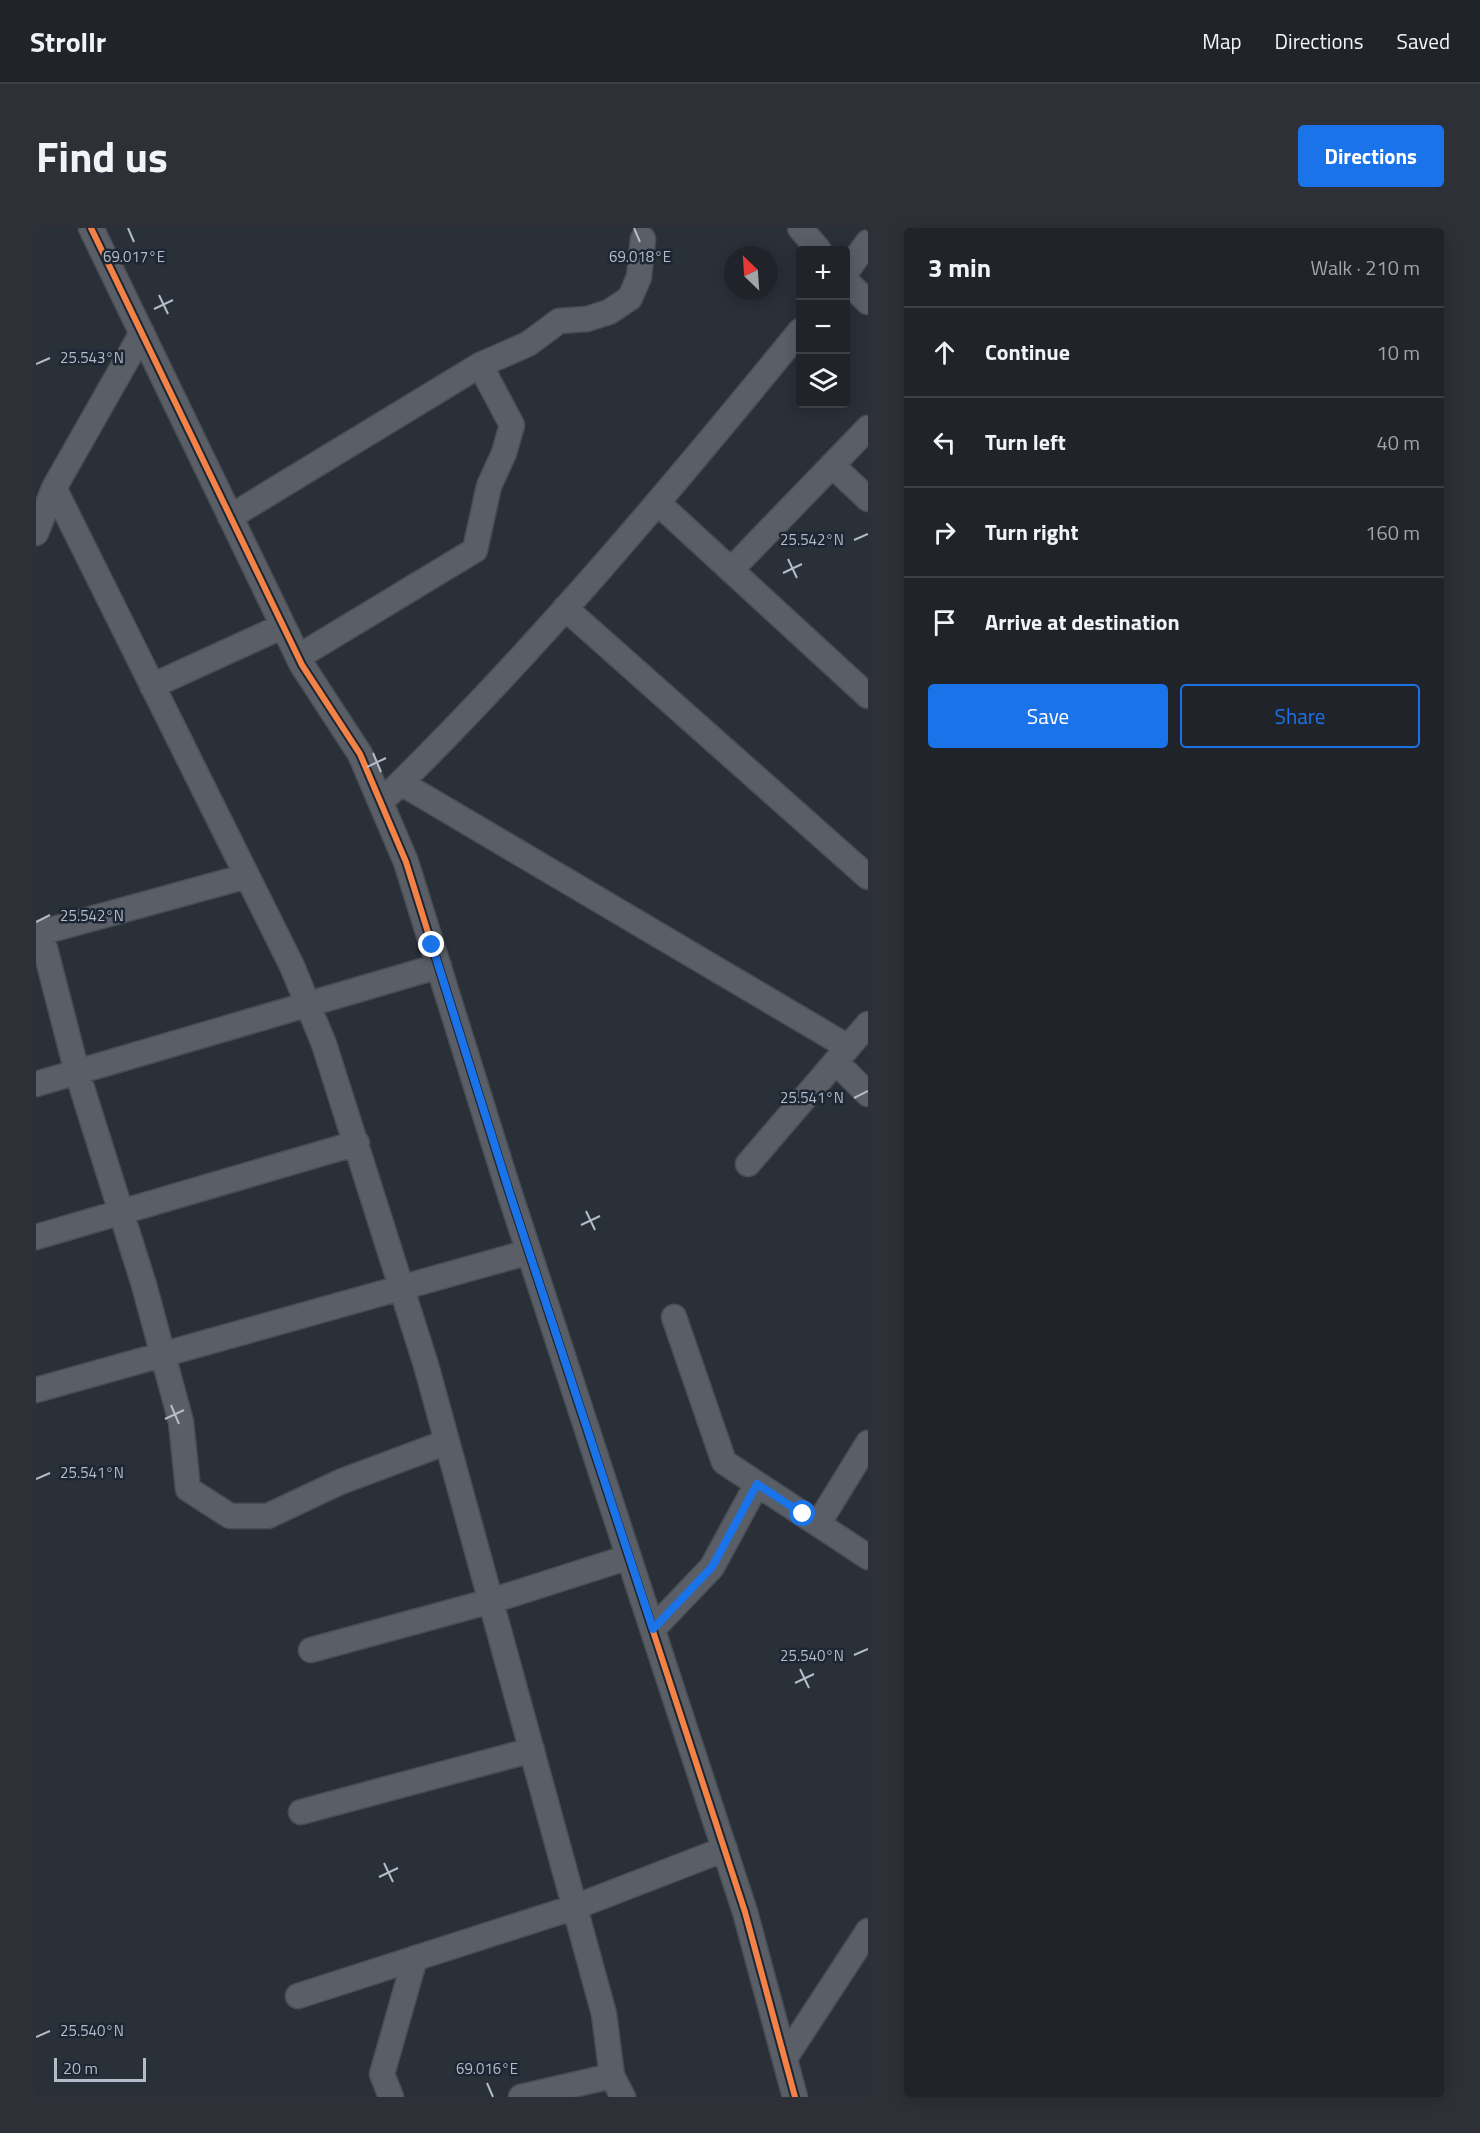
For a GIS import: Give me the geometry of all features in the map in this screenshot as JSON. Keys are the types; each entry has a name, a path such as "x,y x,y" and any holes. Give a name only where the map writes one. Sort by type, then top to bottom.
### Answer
{"street":[{"path":"91,228 298,657 360,754 406,862 529,1252 724,1849 795,2097"},
{"path":"800,228 816,246"},
{"path":"230,516 480,365 528,344 559,321 587,318 609,312 630,298 639,277 643,239"},
{"path":"850,267 868,242"},
{"path":"850,285 868,302"},
{"path":"36,533 54,488 141,333"},
{"path":"381,802 477,707 658,503 796,337"},
{"path":"298,657 475,550 489,486 504,453 513,425 480,365"},
{"path":"731,570 868,428"},
{"path":"832,465 868,499"},
{"path":"54,488 247,876 308,1004 324,1044 402,1286 604,2014 618,2086 521,2097"},
{"path":"658,503 868,696"},
{"path":"565,608 868,877"},
{"path":"152,686 283,626"},
{"path":"400,783 842,1054 868,1094"},
{"path":"247,876 39,933 77,1072 121,1213 181,1422 188,1489 230,1516 267,1516 340,1482 447,1442"},
{"path":"36,1084 439,966"},
{"path":"748,1164 868,1024"},
{"path":"36,1237 357,1143"},
{"path":"36,1390 529,1252"},
{"path":"674,1317 724,1462 868,1557"},
{"path":"818,1524 868,1443"},
{"path":"653,1629 712,1567 757,1484"},
{"path":"311,1650 491,1601 629,1557"},
{"path":"301,1812 532,1750"},
{"path":"298,1996 575,1907 724,1849"},
{"path":"784,2058 868,1931"},
{"path":"391,2097 381,2074 415,1958"}],"cycle path":[{"path":"91,228 302,665 360,754 406,862 505,1179 745,1912 795,2097"}],"route":[{"path":"432,945 511,1197 653,1629 712,1567 757,1484 803,1514"}]}
